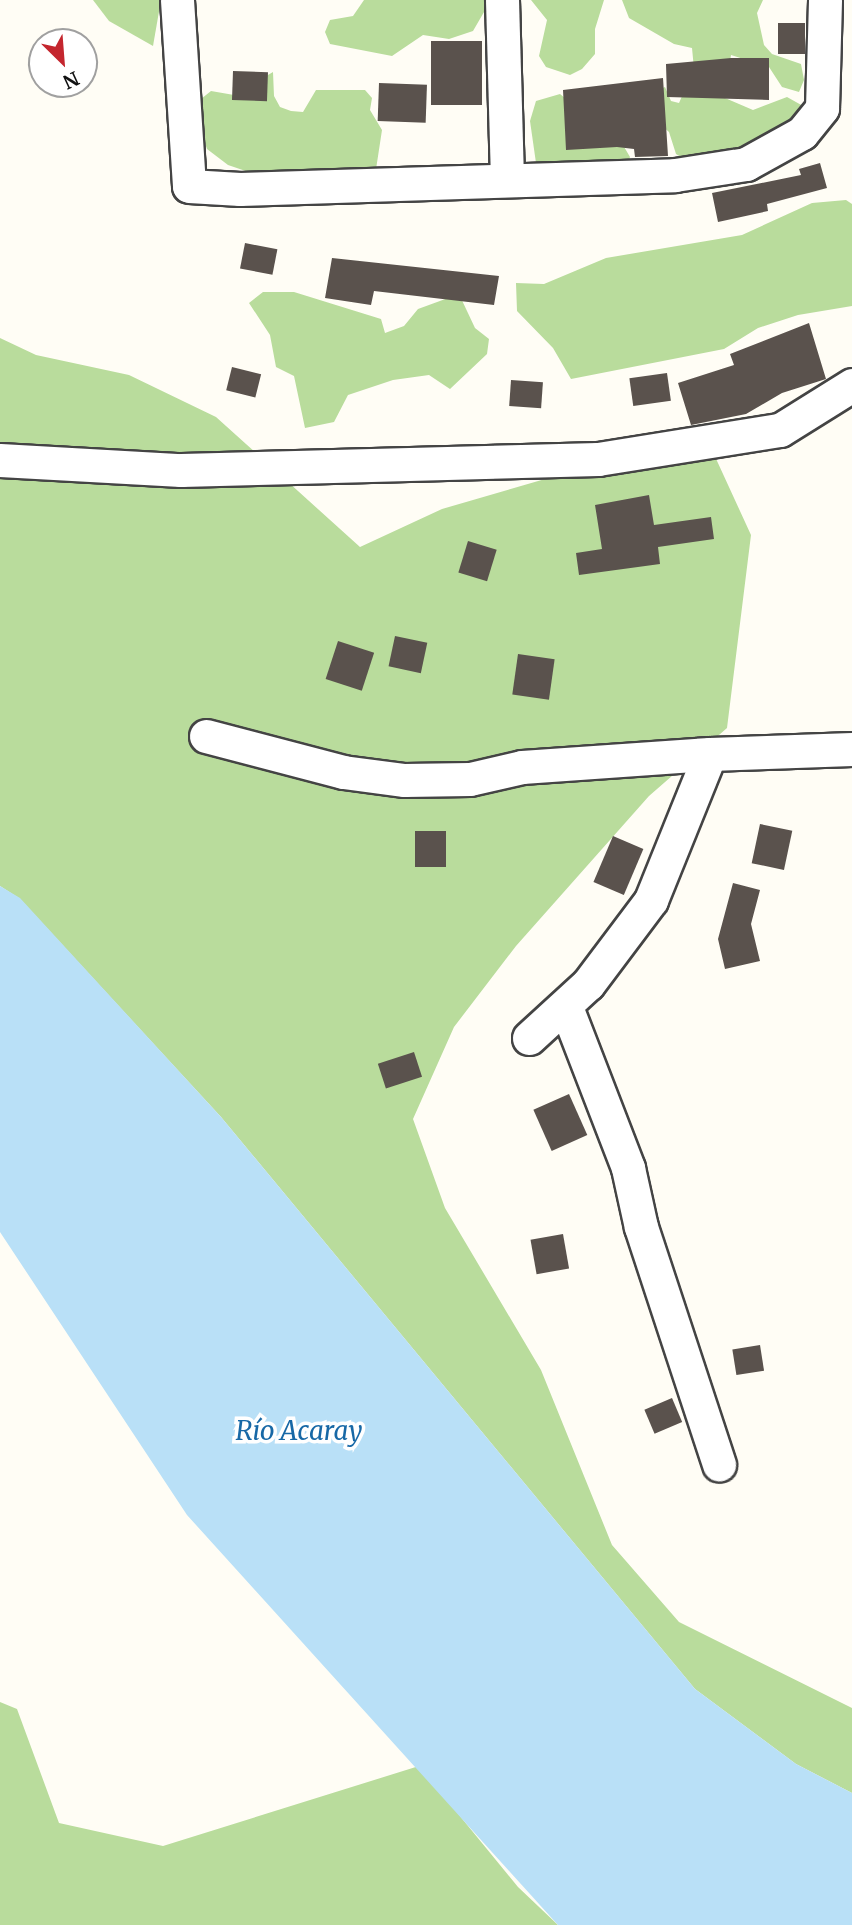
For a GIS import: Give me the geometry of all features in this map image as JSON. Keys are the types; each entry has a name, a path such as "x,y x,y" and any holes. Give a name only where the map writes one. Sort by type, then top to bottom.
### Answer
{"street":[{"path":"177,0 190,186 675,175 746,164 802,133 822,108 825,0"},
{"path":"502,0 507,180"},
{"path":"0,460 181,470 598,458 780,430 852,385"},
{"path":"205,736 331,770 404,780 470,779 522,767 710,754 852,749"},
{"path":"529,1038 566,1007 651,900 710,754"},
{"path":"566,1007 628,1168 641,1227 719,1464"}],"green space":[{"path":"93,0 161,0 153,46 109,21"},
{"path":"364,0 491,0 473,31 449,39 423,35 392,56 330,44 325,32 330,20 353,16"},
{"path":"531,0 604,0 595,29 595,54 582,69 570,75 546,67 539,56 547,20"},
{"path":"622,0 763,0 757,13 764,45 772,54 801,64 804,80 799,92 782,87 769,67 731,55 725,98 753,110 787,97 812,111 757,145 684,159 676,154 669,132 653,118 649,94 665,87 671,101 679,103 694,69 692,48 674,44 629,18"},
{"path":"273,72 274,96 280,107 291,111 303,112 316,90 365,90 372,98 370,110 382,130 373,189 287,185 228,165 207,149 199,125 201,99 211,91 234,95"},
{"path":"560,94 623,145 630,157 626,167 536,163 530,121 536,101"},
{"path":"846,200 852,204 852,306 798,315 758,328 724,349 571,379 553,348 517,311 516,283 544,284 606,258 742,235 812,203"},
{"path":"263,292 294,292 381,319 385,333 404,326 418,309 459,294 475,328 489,339 487,354 450,389 429,375 393,380 348,395 334,422 305,428 294,376 276,367 270,335 249,303"},
{"path":"0,338 36,355 129,375 216,417 360,547 442,509 621,457 712,450 751,535 727,728 649,796 516,946 454,1027 413,1119 445,1208 541,1370 612,1545 679,1622 852,1708 852,1793 796,1764 695,1689 221,1117 20,899 0,886"},
{"path":"0,1702 17,1709 59,1823 163,1846 419,1766 518,1887 558,1925 0,1925"}],"water":[{"name":"Río Acaray","path":"0,886 20,898 221,1117 695,1689 796,1764 852,1793 852,1925 558,1925 187,1515 0,1232"}],"building":[{"path":"778,23 805,23 805,54 778,54"},
{"path":"431,41 482,41 482,105 431,105"},
{"path":"731,58 769,58 769,100 667,97 666,64"},
{"path":"233,71 268,72 267,101 232,100"},
{"path":"663,78 668,156 635,157 634,149 617,147 566,150 563,90"},
{"path":"379,83 427,85 426,123 378,121"},
{"path":"820,163 827,188 767,204 768,211 718,222 712,193 801,175 799,169"},
{"path":"245,243 277,249 272,275 240,269"},
{"path":"332,258 499,276 494,305 374,291 371,305 325,298"},
{"path":"809,323 826,379 782,393 746,414 691,425 678,383 734,365 730,354"},
{"path":"232,367 261,374 255,398 226,390"},
{"path":"667,373 671,401 633,406 629,378"},
{"path":"511,380 543,382 541,408 509,406"},
{"path":"649,495 654,525 711,517 714,539 658,547 660,564 579,575 576,553 602,549 595,505"},
{"path":"468,541 497,550 487,581 458,573"},
{"path":"395,636 427,643 421,673 389,666"},
{"path":"338,641 374,653 362,691 326,679"},
{"path":"518,654 555,659 549,700 512,695"},
{"path":"760,824 792,831 784,870 752,863"},
{"path":"415,831 446,831 446,867 415,867"},
{"path":"613,836 643,849 624,895 593,882"},
{"path":"733,883 760,890 751,924 760,961 725,969 718,939"},
{"path":"414,1052 422,1077 386,1088 378,1064"},
{"path":"569,1094 587,1135 552,1151 533,1110"},
{"path":"563,1234 569,1268 537,1274 531,1240"},
{"path":"760,1345 764,1371 736,1375 732,1349"},
{"path":"672,1398 682,1422 655,1434 644,1410"}]}
